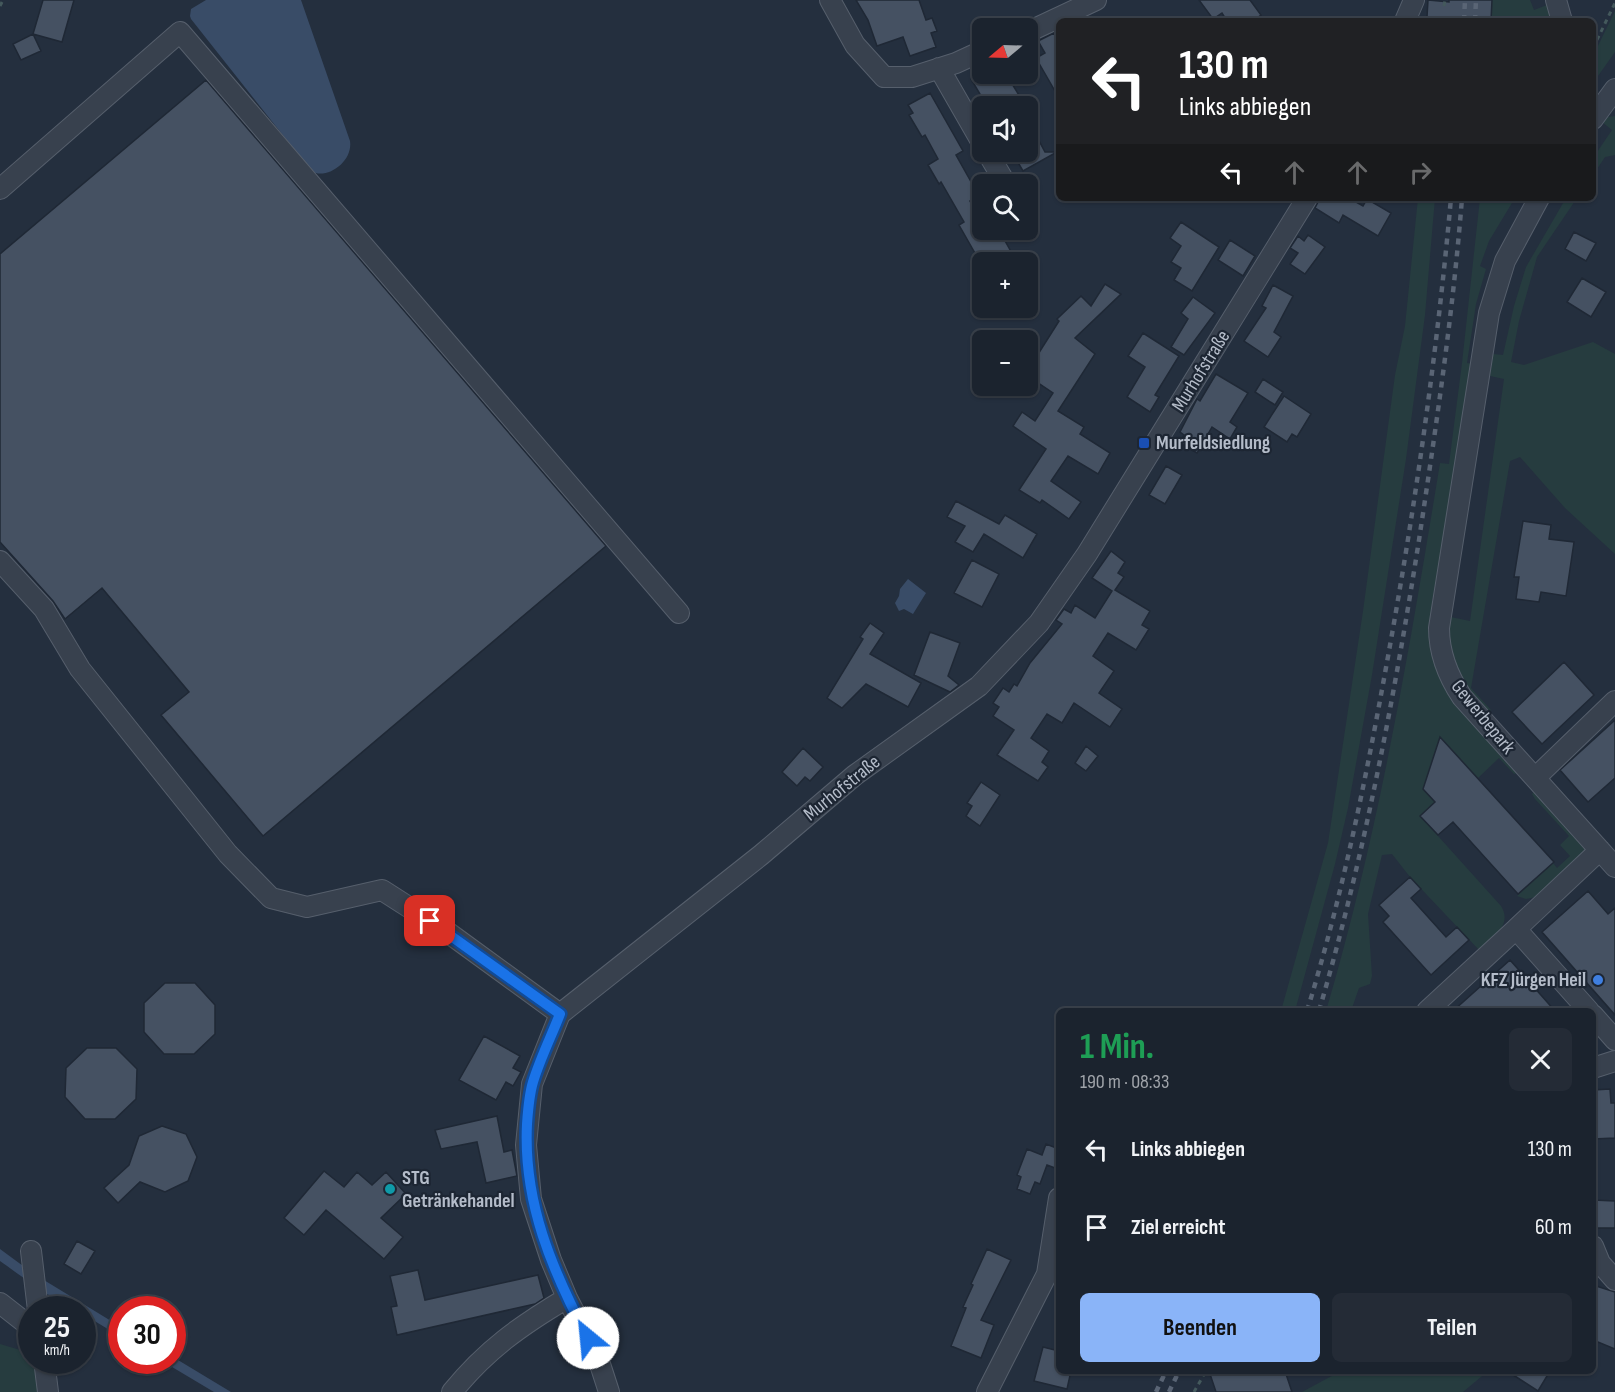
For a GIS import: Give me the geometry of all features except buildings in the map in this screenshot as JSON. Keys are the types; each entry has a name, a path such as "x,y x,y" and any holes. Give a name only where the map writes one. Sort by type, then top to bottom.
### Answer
{"street":[{"path":"830,0 855,45 884,77 912,77 972,55"},
{"path":"1058,18 1096,0"},
{"path":"1406,18 1414,0"},
{"path":"1556,0 1561,18"},
{"path":"1038,27 1056,19"},
{"path":"0,189 180,32 679,613"},
{"path":"939,68 972,126"},
{"path":"1596,115 1615,89"},
{"name":"Murhofstraße","path":"609,1392 598,1358 567,1298 551,1260 531,1199 526,1145 532,1084 560,1014 761,855 855,775 979,686 1039,623 1087,554 1305,201"},
{"name":"Gewerbepark","path":"1537,201 1510,248 1489,313 1439,628 1441,651 1449,675 1462,697 1615,867"},
{"path":"0,561 44,609 80,669 228,854 271,898 308,907 382,890 446,931 560,1014"},
{"path":"1535,778 1615,701"},
{"path":"1430,1008 1600,850"},
{"path":"1516,929 1586,1008"},
{"path":"1596,1018 1615,1040"},
{"path":"1596,1067 1615,1061"},
{"path":"987,1392 1047,1274 1056,1217"},
{"path":"31,1251 36,1296"},
{"path":"1596,1253 1600,1263 1615,1280"},
{"path":"452,1392 474,1365 525,1323 567,1298"},
{"path":"0,1303 18,1317"},
{"path":"46,1374 48,1392"}],"path":[{"path":"0,6 3,0"},
{"path":"1444,0 1444,6"},
{"path":"1596,42 1615,3"},
{"path":"1194,1392 1204,1374"}],"green space":[{"path":"1492,0 1530,0 1534,10 1547,5 1551,18 1491,18"},
{"path":"1615,11 1615,52 1596,79 1596,50"},
{"path":"1615,116 1615,155 1605,157 1596,170 1596,154 1612,130 1602,122 1608,117"},
{"path":"1418,201 1435,201 1425,315 1406,459 1372,675 1348,808 1296,1008 1282,1008 1328,843 1395,375 1405,326"},
{"path":"1480,201 1513,201 1489,241 1480,266 1486,269 1476,304 1467,363 1474,364 1432,602 1437,607 1434,643 1519,772 1514,774 1499,758 1478,778 1440,738 1423,789 1435,802 1420,816 1501,906 1504,913 1503,925 1480,951 1410,877 1392,854 1382,855 1368,914 1372,976 1370,984 1359,988 1352,1008 1327,1008 1362,876 1392,739 1440,463 1449,464"},
{"path":"1564,201 1575,201 1537,257 1519,321 1511,362 1524,365 1593,342 1615,354 1615,554 1565,508 1520,457 1510,461 1471,688 1491,710 1490,713 1482,710 1450,662 1446,616 1470,621 1504,379 1490,376 1493,354 1503,355 1526,267"},
{"path":"1536,790 1585,846 1584,854 1536,897 1526,899 1517,896 1553,863 1557,868 1570,856 1560,845 1569,836 1535,799 1532,794"},
{"path":"0,1344 18,1349 18,1374 35,1374 40,1392 0,1392"},
{"path":"1335,1374 1484,1374 1463,1392 1302,1392"}],"water":[{"path":"206,0 301,0 350,141 348,155 339,166 326,173 312,172 191,19 191,9"},
{"path":"908,579 926,593 913,614 904,609 899,611 895,603 900,589"},
{"path":"0,1249 34,1274 70,1296 51,1296 0,1261"},
{"path":"96,1312 108,1319 108,1329 96,1322"},
{"path":"186,1365 231,1392 214,1392 184,1374 186,1374"}],"railway":[{"path":"1464,18 1465,0"},
{"path":"1475,18 1476,0"},
{"path":"1308,1008 1352,838 1387,662 1424,430 1451,201"},
{"path":"1320,1008 1364,836 1399,659 1438,412 1462,201"},
{"path":"1156,1392 1165,1374"},
{"path":"1169,1392 1178,1374"}],"place":[{"name":"Murfeldsiedlung","path":"1144,443"},
{"name":"KFZ Jürgen Heil","path":"1598,980"},
{"name":"STG Getränkehandel","path":"390,1189"}],"route":[{"path":"430,921 560,1014 532,1084 526,1145 531,1199 551,1260 567,1298 588,1338"}]}
